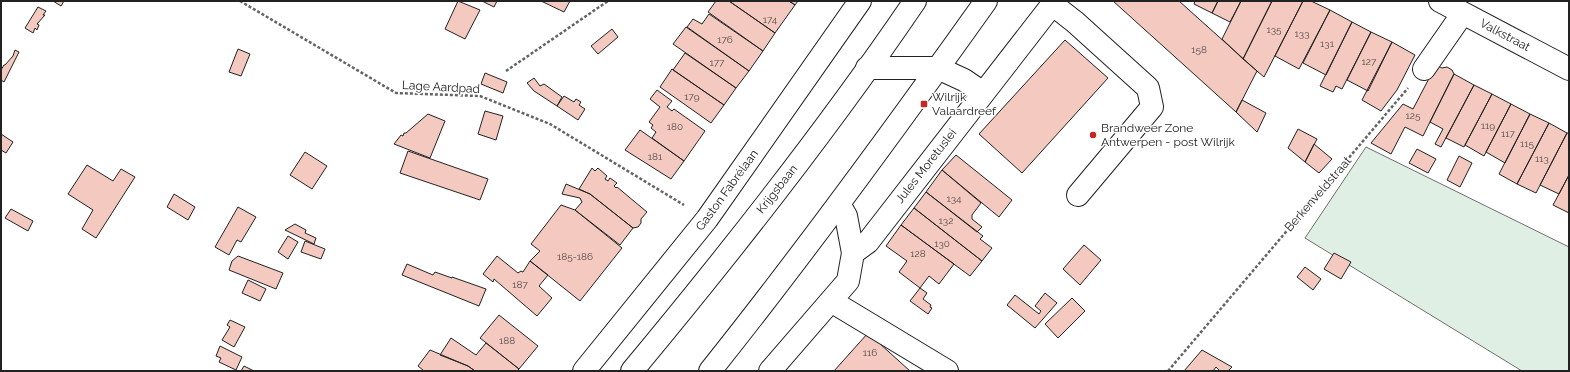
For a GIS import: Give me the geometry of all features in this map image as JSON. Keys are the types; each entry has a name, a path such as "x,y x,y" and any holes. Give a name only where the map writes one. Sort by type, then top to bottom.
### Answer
{"street":[{"name":"Gaston Fabrélaan","path":"584,371 707,219 860,1"},
{"name":"Krijgsbaan","path":"632,371 685,307 791,171 915,1"},
{"path":"710,371 765,303 839,204 986,1"},
{"name":"Valkstraat","path":"1440,1 1569,69"},
{"path":"1054,3 1148,88 1152,107 1078,195"},
{"name":"Jules Moretuslei","path":"853,253 868,242 1054,3"},
{"path":"1424,69 1463,13"},
{"path":"867,68 938,68 964,80 983,93"},
{"path":"770,371 848,281 853,253 846,216 839,204"},
{"path":"831,301 947,371"}],"path":[{"name":"Lage Aardpad","path":"240,1 396,93 480,96 550,124 707,219"},
{"path":"506,71 608,1"},
{"name":"Berkenveldstraat","path":"1168,371 1424,69"}],"green space":[{"path":"1366,147 1569,247 1569,371 1522,371 1305,238"}],"building":[{"path":"53,1 64,1 61,6"},
{"path":"458,1 480,10 465,39 445,29"},
{"path":"482,1 497,1 494,7"},
{"path":"541,1 570,1 564,12"},
{"path":"716,1 729,1 775,33 763,51 708,12"},
{"path":"729,1 789,1 795,5 775,33"},
{"path":"789,1 798,1 795,5"},
{"path":"1113,1 1179,1 1257,71 1236,112"},
{"path":"1195,1 1218,1 1212,13 1194,4"},
{"path":"1218,1 1241,1 1230,22 1212,13"},
{"path":"1241,1 1272,1 1243,59 1222,39"},
{"path":"1272,1 1303,1 1264,77 1243,59"},
{"path":"1303,1 1311,1 1330,10 1299,69 1275,56"},
{"path":"38,7 46,11 43,15 45,15 37,24 39,25 37,30 35,28 33,33 25,28"},
{"path":"1330,10 1352,22 1326,75 1303,63"},
{"path":"709,14 763,51 749,71 687,27 693,19 702,24"},
{"path":"1352,22 1371,32 1342,89 1336,86 1333,92 1320,86"},
{"path":"686,27 749,71 736,88 673,44"},
{"path":"612,29 618,37 598,54 591,46"},
{"path":"1371,32 1392,42 1368,91 1347,80"},
{"path":"1065,40 1108,78 1022,173 979,134"},
{"path":"1392,42 1415,55 1397,90 1381,111 1362,100"},
{"path":"238,49 250,54 241,76 229,72"},
{"path":"15,50 19,52 4,82 1,80 1,70 13,56"},
{"path":"685,53 736,88 724,105 673,70"},
{"path":"1436,65 1442,68 1447,67 1452,70 1454,74 1423,136 1405,127 1391,154 1371,143 1403,104 1413,109"},
{"path":"672,69 724,105 711,123 660,87"},
{"path":"485,73 507,82 503,93 481,84"},
{"path":"1454,74 1474,85 1441,147 1435,144 1443,129 1430,122"},
{"path":"534,78 540,86 544,84 562,97 557,106 534,91 527,83"},
{"path":"1474,85 1492,94 1464,147 1446,138"},
{"path":"657,90 672,101 667,107 672,111 674,109 705,131 684,161 652,138 656,132 651,128 653,125 649,122 660,107 650,99"},
{"path":"1492,94 1511,104 1484,156 1465,145"},
{"path":"564,96 574,102 576,99 581,102 579,105 585,109 578,120 557,106"},
{"path":"1242,100 1266,113 1257,132 1236,112"},
{"path":"1511,104 1530,114 1505,163 1486,152"},
{"path":"485,111 503,116 496,140 478,134"},
{"path":"428,114 445,121 430,158 394,144 401,135 403,136 404,133 406,133"},
{"path":"1530,114 1549,123 1517,184 1499,174"},
{"path":"1549,123 1567,133 1536,193 1517,184"},
{"path":"1298,129 1317,139 1305,162 1288,148"},
{"path":"640,130 684,161 671,179 625,150"},
{"path":"1567,133 1569,133 1569,175 1559,194 1540,185"},
{"path":"1,134 13,142 6,153 1,150"},
{"path":"1314,144 1332,159 1319,173 1305,162"},
{"path":"1417,149 1436,159 1428,173 1409,163"},
{"path":"408,151 488,179 480,200 400,173"},
{"path":"305,152 327,166 312,189 290,175"},
{"path":"956,155 1012,200 999,217 942,170"},
{"path":"1459,156 1472,163 1460,187 1447,180"},
{"path":"87,165 113,181 121,169 135,177 96,238 82,229 93,210 68,194"},
{"path":"592,168 595,171 598,168 607,176 605,179 608,181 610,178 617,183 614,186 616,188 617,187 647,212 641,219 641,223 638,227 633,228 590,194 579,189"},
{"path":"942,170 981,203 972,215 972,219 982,227 977,232 926,192"},
{"path":"1569,175 1569,213 1553,205"},
{"path":"566,184 590,194 633,228 620,245 575,210 582,202 580,198 562,194"},
{"path":"926,192 983,236 980,239 992,248 982,261 914,208"},
{"path":"174,194 195,207 188,220 167,207"},
{"path":"561,205 575,210 622,248 580,301 530,261 540,251 531,244"},
{"path":"238,207 256,217 241,242 237,240 229,255 215,247"},
{"path":"914,208 982,261 970,276 901,225"},
{"path":"11,209 33,221 28,231 5,218"},
{"path":"295,224 306,230 305,233 316,238 314,244 285,230"},
{"path":"901,225 954,264 939,284 929,276 920,288 899,272 907,261 886,246"},
{"path":"288,236 298,242 288,259 278,252"},
{"path":"305,241 325,249 321,259 301,252"},
{"path":"1084,245 1101,260 1080,285 1063,269"},
{"path":"1334,253 1351,262 1341,279 1324,269"},
{"path":"238,256 283,273 276,289 229,270 232,261"},
{"path":"497,256 518,273 521,271 523,272 530,261 548,275 539,286 552,298 537,316 494,279 493,282 483,274"},
{"path":"407,264 433,275 435,272 486,289 479,306 402,275"},
{"path":"1305,267 1321,279 1313,290 1297,277"},
{"path":"248,280 266,289 260,301 242,293"},
{"path":"920,288 927,293 923,299 931,305 930,307 932,308 928,314 910,301"},
{"path":"1045,293 1057,303 1035,328 1007,305 1015,295 1039,314 1041,311 1035,306"},
{"path":"1072,298 1085,311 1058,338 1045,324"},
{"path":"499,315 538,346 519,369 480,338"},
{"path":"230,320 245,327 234,347 222,340 230,327 227,325"},
{"path":"868,333 910,371 834,371"},
{"path":"451,338 476,355 486,343 519,369 517,371 475,371 468,366 440,355"},
{"path":"220,346 242,357 236,370 219,362 221,358 216,356"},
{"path":"430,350 468,366 475,371 424,371 418,366"},
{"path":"1202,350 1232,367 1228,371 1220,371 1216,367 1213,371 1184,371"},
{"path":"244,366 254,371 241,371"}],"place":[{"name":"Wilrijk Valaardreef","path":"924,104"},
{"name":"Brandweer Zone Antwerpen - post Wilrijk","path":"1093,135"}]}
